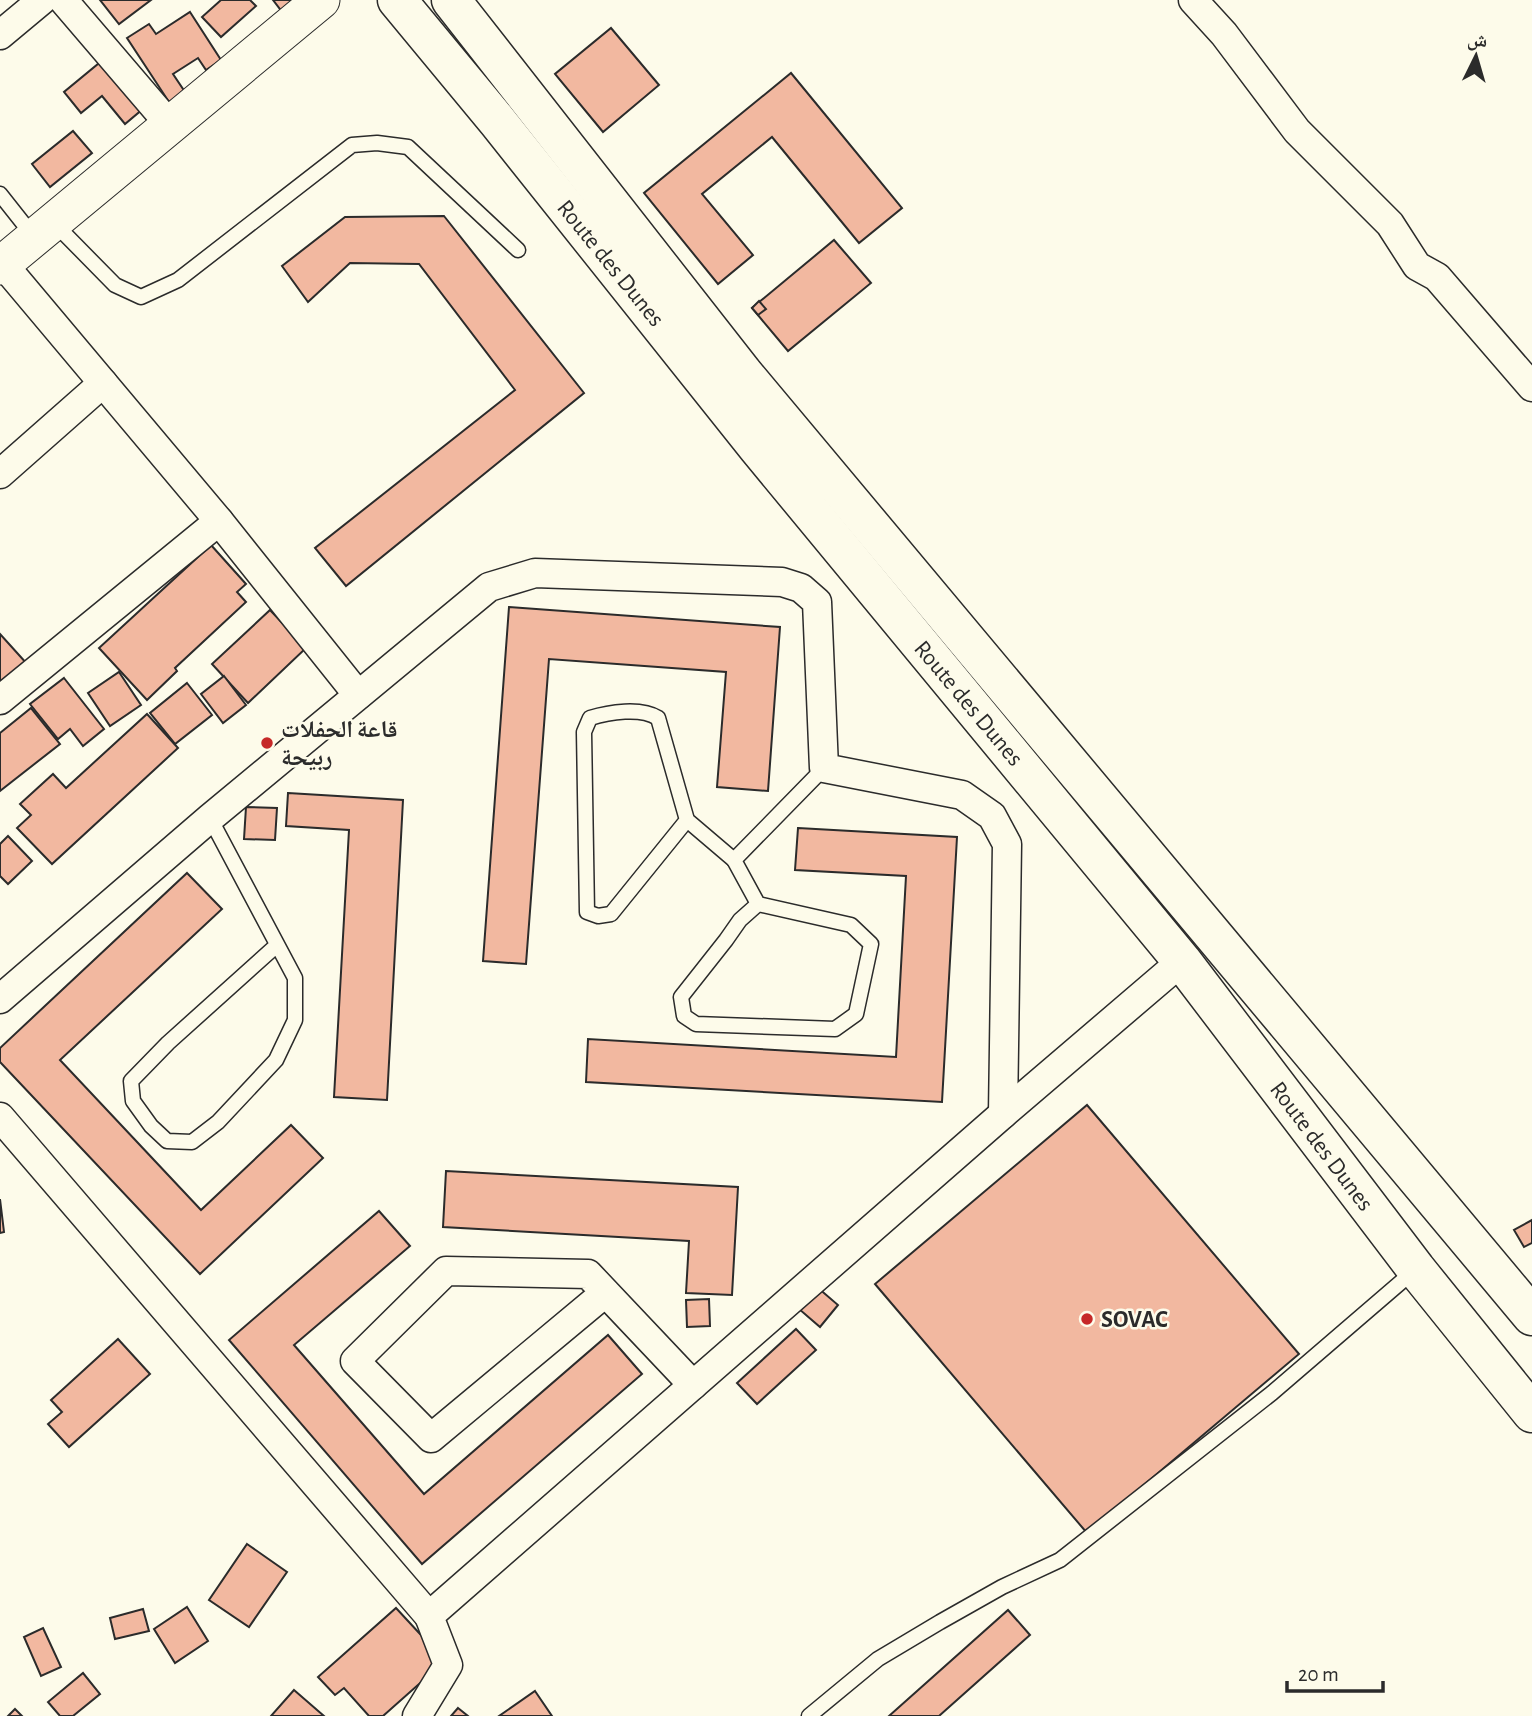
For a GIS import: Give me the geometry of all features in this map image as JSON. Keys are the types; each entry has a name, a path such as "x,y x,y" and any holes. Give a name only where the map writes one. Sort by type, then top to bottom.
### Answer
{"main road":[{"name":"Route des Dunes","path":"397,0 758,448 1182,961 1416,1269 1532,1413"},
{"name":"Route des Dunes","path":"451,0 743,373 1532,1315"}],"street":[{"path":"0,35 42,0"},
{"path":"63,0 170,125"},
{"path":"321,0 1,265 219,521 358,695"},
{"path":"1193,0 1224,34 1297,131 1390,224 1417,266 1437,277 1532,387"},
{"path":"0,474 103,383"},
{"path":"0,701 219,521"},
{"path":"0,999 210,818 489,587 535,573 782,582 801,588 817,601 824,768 962,795 992,816 1007,844 1003,1114"},
{"path":"429,1616 1182,961"},
{"path":"0,1117 429,1616 449,1665 417,1716"},
{"path":"605,1293 430,1438 355,1362 446,1271 588,1274 693,1385"}],"lane":[{"path":"0,194 115,285 141,297 178,280 352,145 377,143 408,148 518,250"},
{"path":"687,820 611,914 598,916 587,912 584,732 590,718 641,711 658,718 687,820 734,860 758,904 851,925 871,944 856,1014 835,1029 696,1024 684,1016 681,997 740,920 758,904"},
{"path":"734,860 824,768"},
{"path":"210,818 295,978 295,1020 276,1060 218,1122 192,1142 167,1142 132,1101 131,1081 168,1043 277,945"},
{"path":"809,1716 878,1659 986,1596 1060,1560 1272,1393 1416,1269"}],"building":[{"path":"100,0 151,0 119,24"},
{"path":"221,0 250,0 256,6 221,37 202,17"},
{"path":"273,0 299,0 283,13"},
{"path":"190,12 221,60 206,70 198,58 173,74 185,92 169,102 127,38 149,24 156,34"},
{"path":"611,28 659,85 603,132 555,74"},
{"path":"104,59 144,108 125,124 102,96 81,113 64,92"},
{"path":"791,73 902,208 859,243 772,137 702,194 753,255 718,284 644,193"},
{"path":"73,131 92,153 50,187 32,164"},
{"path":"444,216 584,393 346,586 315,548 515,390 419,264 350,263 308,302 282,266 345,217"},
{"path":"834,240 871,283 788,351 752,308"},
{"path":"759,301 766,309 758,315 752,308"},
{"path":"211,545 246,584 237,592 246,602 175,668 177,671 147,700 99,648"},
{"path":"509,607 780,627 768,791 717,787 726,672 549,659 526,964 483,961"},
{"path":"270,610 306,648 248,703 212,664"},
{"path":"0,634 28,665 0,690"},
{"path":"119,672 141,705 110,726 88,693"},
{"path":"224,676 246,705 223,723 201,694"},
{"path":"64,678 104,729 83,746 70,729 58,739 30,704"},
{"path":"187,683 212,715 175,744 150,713"},
{"path":"31,708 60,744 0,791 0,733"},
{"path":"147,714 178,748 52,864 17,828 31,815 20,804 53,774 66,788"},
{"path":"288,793 403,800 387,1100 334,1097 349,830 286,826"},
{"path":"246,807 277,808 275,840 244,839"},
{"path":"798,828 957,837 942,1102 586,1082 588,1039 896,1057 906,876 795,870"},
{"path":"8,836 32,861 8,884 0,876 0,844"},
{"path":"187,873 222,909 60,1060 201,1210 291,1125 323,1158 200,1274 0,1062 0,1048"},
{"name":"SOVAC","path":"1087,1105 1299,1354 1087,1533 875,1284"},
{"path":"446,1171 738,1187 732,1295 686,1293 689,1241 443,1227"},
{"path":"0,1199 4,1232 0,1233"},
{"path":"379,1211 410,1246 294,1345 424,1494 608,1335 642,1374 422,1564 229,1340"},
{"path":"1532,1220 1532,1243 1524,1247 1514,1230"},
{"path":"817,1287 838,1305 820,1327 799,1309"},
{"path":"709,1299 710,1326 687,1327 686,1300"},
{"path":"796,1329 816,1350 757,1404 737,1383"},
{"path":"118,1339 150,1374 69,1447 48,1424 62,1412 51,1400"},
{"path":"247,1544 287,1572 249,1627 209,1600"},
{"path":"187,1607 208,1641 175,1663 154,1629"},
{"path":"396,1608 445,1661 383,1716 369,1716 344,1688 335,1695 318,1677"},
{"path":"143,1609 149,1631 115,1639 110,1618"},
{"path":"1008,1610 1030,1635 939,1716 889,1716"},
{"path":"43,1628 61,1667 41,1676 24,1637"},
{"path":"83,1673 100,1694 73,1716 60,1716 48,1702"},
{"path":"294,1690 324,1716 271,1716"},
{"path":"535,1691 552,1716 499,1716"},
{"path":"458,1708 468,1716 451,1716"},
{"path":"15,1709 22,1716 8,1716"}],"place":[{"name":"قاعة الحفلات ربيحة","path":"267,743"},
{"name":"SOVAC","path":"1087,1319"}]}
